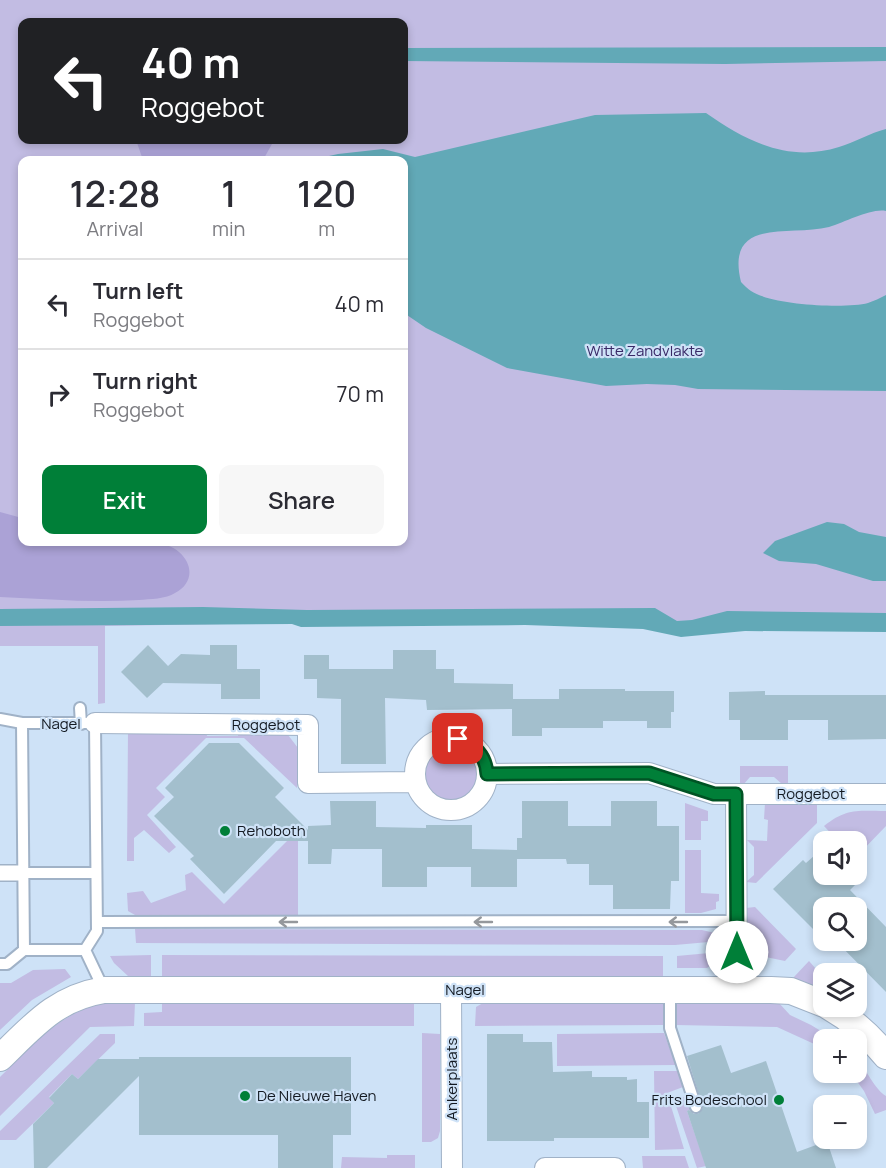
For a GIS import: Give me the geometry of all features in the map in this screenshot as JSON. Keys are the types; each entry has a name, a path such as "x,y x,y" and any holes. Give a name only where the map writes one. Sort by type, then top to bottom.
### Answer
{"street":[{"name":"Roggebot","path":"88,724 308,725 308,783 416,782"},
{"path":"447,738 463,740 477,749 485,763 487,774 485,786 470,804 458,809 446,809 429,802 421,793 416,782 420,756 432,744 447,738"},
{"name":"Roggebot","path":"487,774 649,773 714,794 886,794"},
{"path":"736,794 737,989"},
{"path":"0,873 22,873"},
{"name":"Nagel","path":"0,1058 52,1010 72,998 104,990 737,989 791,991 813,1000"},
{"name":"Ankerplaats","path":"451,990 452,1168"},
{"path":"845,1017 872,1039 886,1056"},
{"path":"545,1168 615,1168"}],"lane":[{"path":"80,708 88,724"},
{"name":"Nagel","path":"0,719 22,723 88,724 97,931 85,950"},
{"name":"Nagel","path":"22,723 24,950"},
{"path":"22,873 96,873"},
{"path":"97,922 736,921"},
{"path":"0,964 7,964 24,950 85,950 104,990"},
{"path":"670,989 670,1028 696,1107"}],"green space":[{"name":"Witte Zandvlakte","path":"0,0 886,0 886,626 527,619 105,626 105,703 98,704 98,646 0,646"},
{"path":"128,730 206,731 207,736 238,736 238,730 285,731 298,748 297,788 244,738 206,738 156,788 165,797 147,815 176,847 169,853 144,830 134,838 134,861 127,861"},
{"path":"451,746 461,748 470,754 476,763 478,773 476,783 470,792 461,798 451,800 441,798 432,792 426,783 424,773 426,763 432,754 441,748"},
{"path":"740,766 788,766 788,785 782,784 774,777 750,777 743,785 740,785"},
{"path":"685,803 708,811 708,821 701,821 701,840 685,840"},
{"path":"765,803 817,803 817,823 756,883 746,882 754,875 754,847 747,840 767,841 768,820 764,819"},
{"path":"886,811 886,826 867,846 867,831 829,831 824,826 846,813"},
{"path":"298,830 298,915 135,915 128,911 127,893 143,891 151,903 186,890 185,875 192,872 224,904"},
{"path":"685,850 701,850 701,893 719,894 716,909 701,913 685,913"},
{"path":"755,907 796,949 785,961 747,953 746,908"},
{"path":"135,929 702,930 719,934 720,941 675,945 136,943"},
{"path":"720,952 720,959 707,968 677,968 677,956"},
{"path":"151,955 151,976 128,976 110,956"},
{"path":"162,955 663,956 663,976 162,976"},
{"path":"809,961 813,966 813,985 793,978"},
{"path":"65,969 71,977 32,1000 0,1030 0,983 11,983 33,970"},
{"path":"107,1002 135,1002 134,1026 90,1027 0,1116 0,1077 48,1031 75,1013"},
{"path":"162,1002 414,1003 414,1026 144,1026 144,1013 162,1012"},
{"path":"483,1003 664,1003 664,1025 475,1026 476,1007"},
{"path":"676,1003 779,1003 790,1015 818,1029 813,1029 813,1043 777,1027 676,1025"},
{"path":"422,1033 440,1034 440,1131 438,1138 431,1142 422,1142"},
{"path":"664,1033 676,1065 557,1066 557,1034"},
{"path":"100,1034 115,1034 115,1043 78,1079 72,1074 49,1097 54,1103 16,1140 0,1140 0,1131"},
{"path":"654,1071 678,1071 683,1087 667,1093 684,1149 655,1150"},
{"path":"867,1072 886,1096 886,1110 875,1114 858,1083 867,1083"},
{"path":"686,1096 691,1110 687,1111 706,1166 697,1168 675,1103 677,1099"},
{"path":"387,1155 415,1155 415,1168 341,1168 342,1157 387,1158"},
{"path":"642,1156 685,1156 689,1168 643,1168"}],"shaded area":[{"path":"137,144 272,144 265,156 142,156"},
{"path":"0,512 18,517 18,546 168,546 184,557 189,568 188,580 181,589 167,596 153,599 87,601 0,597"}],"water":[{"path":"886,47 886,61 725,64 408,61 408,48"},
{"path":"706,113 752,140 785,151 802,152 839,147 886,129 886,211 866,213 829,227 780,231 752,238 743,247 739,261 741,282 751,291 774,300 843,306 868,303 886,295 886,391 698,389 647,384 606,386 507,368 426,328 408,316 408,156 329,156 383,149 415,157 595,115"},
{"path":"827,522 844,524 859,532 886,537 886,581 873,581 816,564 779,561 763,553 775,541"},
{"path":"203,607 307,610 655,608 677,621 692,620 727,611 886,613 886,632 745,631 681,637 643,629 525,625 0,626 0,609"}],"building":[{"path":"148,645 168,666 181,654 210,655 210,645 237,645 237,669 260,669 260,699 221,699 221,684 163,683 147,698 121,672"},
{"path":"393,650 436,650 436,669 454,669 454,683 513,684 513,699 559,699 559,689 674,691 671,728 647,728 647,721 603,721 603,728 542,728 542,736 512,736 512,709 427,710 426,700 385,698 386,764 341,764 341,699 317,698 317,679 304,679 304,655 329,655 329,669 393,669"},
{"path":"765,691 765,695 886,695 886,739 828,740 828,720 788,720 788,740 740,740 740,720 729,720 729,692"},
{"path":"209,743 239,743 284,788 275,797 308,830 308,826 331,825 330,801 376,801 376,827 426,828 426,825 472,825 472,849 517,850 517,838 522,838 522,801 568,801 568,826 611,826 611,801 657,801 657,826 679,826 679,881 671,881 670,909 613,909 613,885 589,885 589,864 567,864 566,859 517,859 517,887 471,887 471,867 427,867 427,887 382,887 382,849 332,849 331,864 308,864 308,841 276,841 224,894 190,859 194,856 154,816 174,797 165,788"},
{"path":"813,857 813,885 855,885 850,890 857,897 813,897 813,929 773,889 803,860 806,863"},
{"path":"867,907 886,927 886,992 867,973 867,963 858,963 846,951 867,951"},
{"path":"487,1034 523,1034 523,1042 552,1042 553,1072 592,1071 592,1077 637,1079 637,1102 649,1102 649,1138 487,1141"},
{"path":"721,1045 731,1073 766,1061 797,1152 813,1146 813,1149 830,1149 836,1168 706,1168 687,1111 698,1114 703,1108 687,1056"},
{"name":"De Nieuwe Haven","path":"139,1057 351,1057 351,1135 333,1135 333,1168 278,1168 278,1135 139,1135 139,1076 47,1168 34,1168 33,1124 54,1103 49,1098 72,1074 78,1079 98,1059 139,1059"}],"place":[{"name":"Rehoboth","path":"225,831"},
{"name":"De Nieuwe Haven","path":"245,1096"},
{"name":"Frits Bodeschool","path":"779,1100"}],"route":[{"path":"458,739 477,749 487,768 487,774 649,773 714,794 736,794 737,952"}]}
